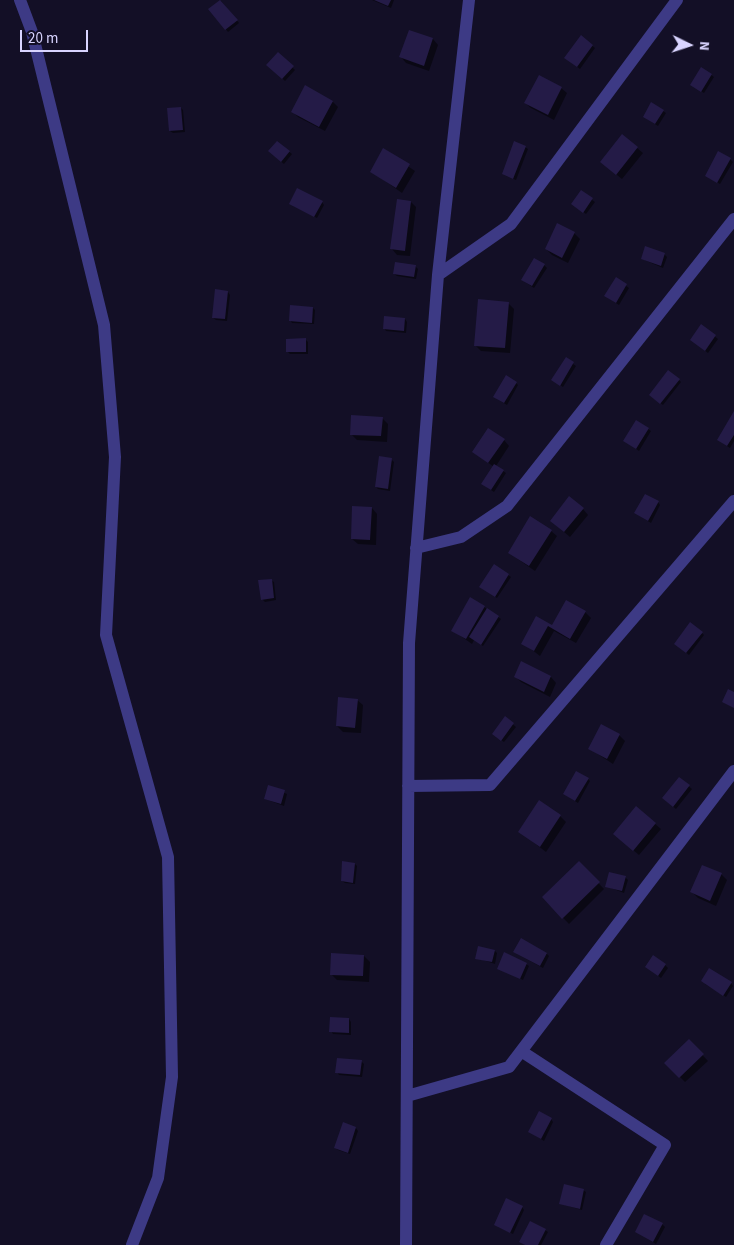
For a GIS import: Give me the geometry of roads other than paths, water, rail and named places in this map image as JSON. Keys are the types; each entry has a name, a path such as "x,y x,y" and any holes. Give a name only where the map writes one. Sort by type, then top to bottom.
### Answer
{"street":[{"path":"20,0 32,32 104,325 115,457 106,635 168,857 172,1077 158,1178 132,1245"},
{"path":"406,1245 409,642 438,275 469,0"},
{"path":"438,275 511,224 677,0"},
{"path":"416,548 461,537 507,506 734,219"},
{"path":"408,786 490,785 734,502"},
{"path":"407,1096 509,1067 734,770"},
{"path":"521,1052 665,1145 606,1245"}]}
